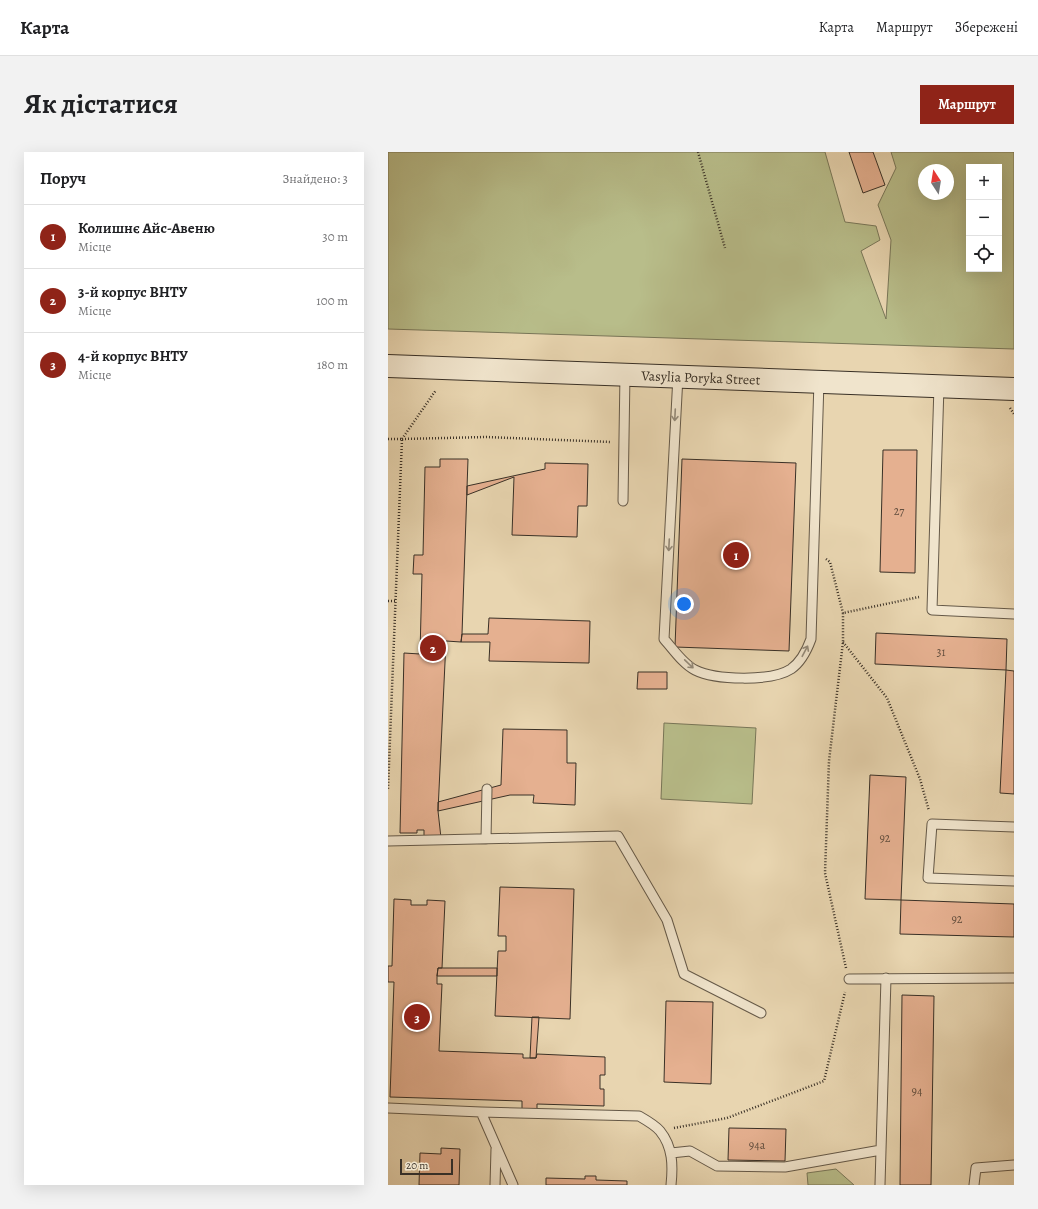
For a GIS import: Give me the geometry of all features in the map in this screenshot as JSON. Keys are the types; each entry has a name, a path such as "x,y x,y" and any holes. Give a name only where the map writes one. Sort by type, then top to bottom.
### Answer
{"street":[{"name":"Vasylia Poryka Street","path":"388,366 1014,389"}],"lane":[{"path":"623,501 625,374"},
{"path":"678,376 664,640 693,669 711,676 768,677 791,669 805,654 811,639 819,381"},
{"path":"939,386 932,610 1014,614"},
{"path":"486,839 487,789"},
{"path":"1014,826 932,824 928,878 1014,881"},
{"path":"388,841 618,836 667,920 684,974 760,1013"},
{"path":"880,1185 886,978"},
{"path":"848,979 1014,978"},
{"path":"388,1108 639,1116 660,1131 671,1153 673,1165 670,1185"},
{"path":"481,1112 513,1185"},
{"path":"495,1185 496,1145"},
{"path":"671,1153 690,1150 717,1166 785,1167 881,1150"},
{"path":"974,1185 976,1168 1014,1165"}],"path":[{"path":"698,152 725,248"},
{"path":"388,789 402,439 436,390"},
{"path":"388,439 486,437 624,442"},
{"path":"660,1131 727,1118 824,1081 848,979 825,872 829,761 843,642 843,613 830,562 814,552"},
{"path":"843,613 933,594"},
{"path":"388,601 396,601"},
{"path":"843,642 888,698 920,779 932,824"}],"green space":[{"path":"388,152 825,152 845,222 876,226 880,240 861,251 886,319 891,240 878,205 896,168 891,152 1014,152 1014,349 388,329"},
{"path":"664,723 756,728 752,804 661,799"},
{"path":"836,1169 854,1185 808,1185 807,1173"}],"building":[{"path":"849,152 873,152 885,185 863,193"},
{"path":"883,450 917,450 915,573 880,572"},
{"path":"440,459 468,459 462,634 461,642 446,641 438,811 441,838 424,837 424,830 417,830 417,833 400,833 404,653 420,654 422,574 413,574 414,555 423,555 425,467 440,467"},
{"path":"682,459 796,463 789,651 675,647"},
{"path":"545,463 588,464 587,506 578,506 577,537 512,535 514,477 467,495 467,486 545,469"},
{"path":"489,618 590,621 589,663 489,661 490,642 461,642 462,634 488,634"},
{"path":"876,633 1007,639 1006,670 875,664"},
{"path":"1006,670 1014,671 1014,794 1000,793"},
{"path":"638,672 667,672 667,689 637,689"},
{"path":"503,729 567,730 567,763 576,763 575,805 533,803 534,795 510,795 438,811 438,802 501,785"},
{"path":"870,775 906,777 901,900 865,899"},
{"path":"500,887 574,889 570,1019 495,1016 498,951 506,951 506,936 498,936"},
{"path":"394,899 411,900 411,905 427,905 427,900 445,901 442,968 438,968 437,976 437,984 442,984 439,1051 523,1054 523,1058 536,1058 537,1054 605,1057 605,1075 600,1075 600,1089 604,1089 604,1106 537,1104 537,1110 522,1109 522,1101 390,1097 394,982 388,982 388,966 392,966"},
{"path":"901,900 1014,904 1014,937 900,934"},
{"path":"438,968 497,968 497,976 437,976"},
{"path":"902,995 934,996 931,1185 900,1185"},
{"path":"666,1001 713,1002 711,1084 664,1082"},
{"path":"532,1017 539,1017 536,1058 530,1058"},
{"path":"729,1128 786,1129 785,1161 728,1160"},
{"path":"441,1148 460,1149 459,1185 419,1185 420,1153 441,1154"},
{"path":"585,1176 596,1176 596,1180 627,1181 627,1185 546,1185 546,1178 585,1179"}],"place":[{"name":"Колишнє Айс-Авеню","path":"736,555"},
{"name":"3-й корпус ВНТУ","path":"433,648"},
{"name":"4-й корпус ВНТУ","path":"417,1017"}]}
